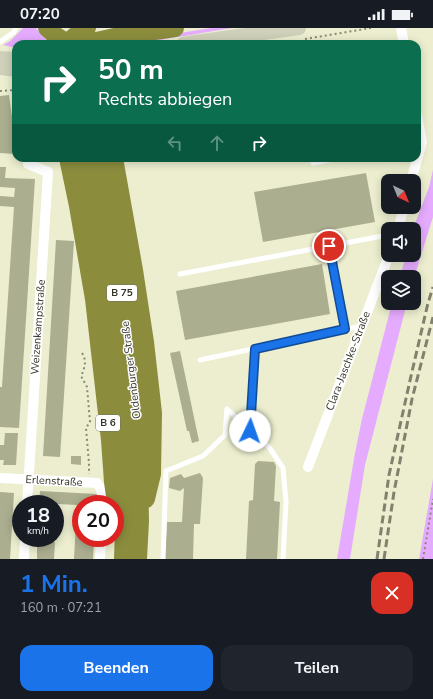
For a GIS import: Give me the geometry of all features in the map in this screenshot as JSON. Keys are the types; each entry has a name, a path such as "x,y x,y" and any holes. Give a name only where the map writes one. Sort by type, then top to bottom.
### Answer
{"highway":[{"path":"47,28 55,36 67,38 74,36 87,28"},
{"path":"101,40 175,28"},
{"path":"130,40 141,34"},
{"name":"B 6","path":"69,162 94,299 110,440 113,482 123,553"},
{"name":"Oldenburger Straße","path":"87,162 96,181"},
{"name":"Oldenburger Straße","path":"99,162 96,181 115,353 129,407 138,426 140,521 138,559"},
{"path":"115,162 145,342 153,413 152,474 140,521"},
{"name":"Oldenburger Straße","path":"123,553 125,478 124,438 129,407"}],"street":[{"path":"401,28 403,40"},
{"path":"243,40 272,32"},
{"path":"206,40 272,32 300,34"},
{"path":"0,58 12,59"},
{"path":"0,68 12,70"},
{"path":"413,174 416,162"},
{"name":"Weizenkampstraße","path":"27,495 48,172 28,164"},
{"name":"Clara-Jaschke-Straße","path":"308,467 386,262"},
{"name":"Erlenstraße","path":"0,478 97,483 100,487 102,495"},
{"path":"24,559 25,547"},
{"path":"100,547 100,559"}],"lane":[{"path":"0,42 14,32 16,28"},
{"path":"313,163 318,162"},
{"path":"180,274 381,236"},
{"path":"329,246 345,329"},
{"path":"200,360 362,326"},
{"path":"250,431 255,349"},
{"path":"163,559 166,471 202,456 225,434 227,409 269,448 282,468 286,502 283,559"}],"path":[{"path":"300,34 371,28"},
{"path":"0,91 12,90"},
{"path":"82,353 86,364 81,376 87,387 90,422 86,428 89,463 88,483"},
{"path":"422,559 433,499"}],"shaded area":[{"path":"23,28 36,28 47,40 12,40 12,47 3,45 10,41"},
{"path":"211,28 232,28 152,40 180,33"},
{"path":"433,170 433,217 421,256 421,222 416,222 419,214 421,214 421,208 429,187"},
{"path":"404,262 419,262 416,270 402,270"},
{"path":"390,310 405,310 365,465 350,559 337,559 355,453 362,419"},
{"path":"433,479 433,559 419,559"}],"building":[{"path":"9,95 12,117 12,154 0,153 0,96"},
{"path":"0,167 6,167 5,178 35,179 19,428 0,427 0,387 2,387 14,207 0,206 0,196 14,197 15,188 0,187"},
{"path":"366,173 375,222 263,242 254,192"},
{"path":"56,240 74,241 60,457 43,456"},
{"path":"322,264 330,314 185,340 176,291"},
{"path":"180,351 199,441 192,443 189,431 187,431 170,353"},
{"path":"5,433 18,433 16,465 3,465 4,460 0,460 0,445 4,445"},
{"path":"71,456 81,456 81,465 71,464"},
{"path":"258,461 274,462 276,466 274,501 280,502 277,559 246,559 249,501 253,500 255,464"},
{"path":"200,473 203,478 200,524 194,524 193,559 165,559 167,522 182,522 184,488 180,491 169,488 170,478 181,474 184,478"},
{"path":"40,491 97,494 72,495 72,505 64,504 64,495 40,495"},
{"path":"0,492 14,493 14,495 12,495 10,559 0,559"},
{"path":"37,547 55,547 54,559 37,559"},
{"path":"75,547 94,547 93,559 74,559"}],"railway":[{"path":"377,559 389,475 428,303 433,287"},
{"path":"384,559 394,492 412,399 433,317"}],"route":[{"path":"250,431 255,349 345,329 329,246"}]}
